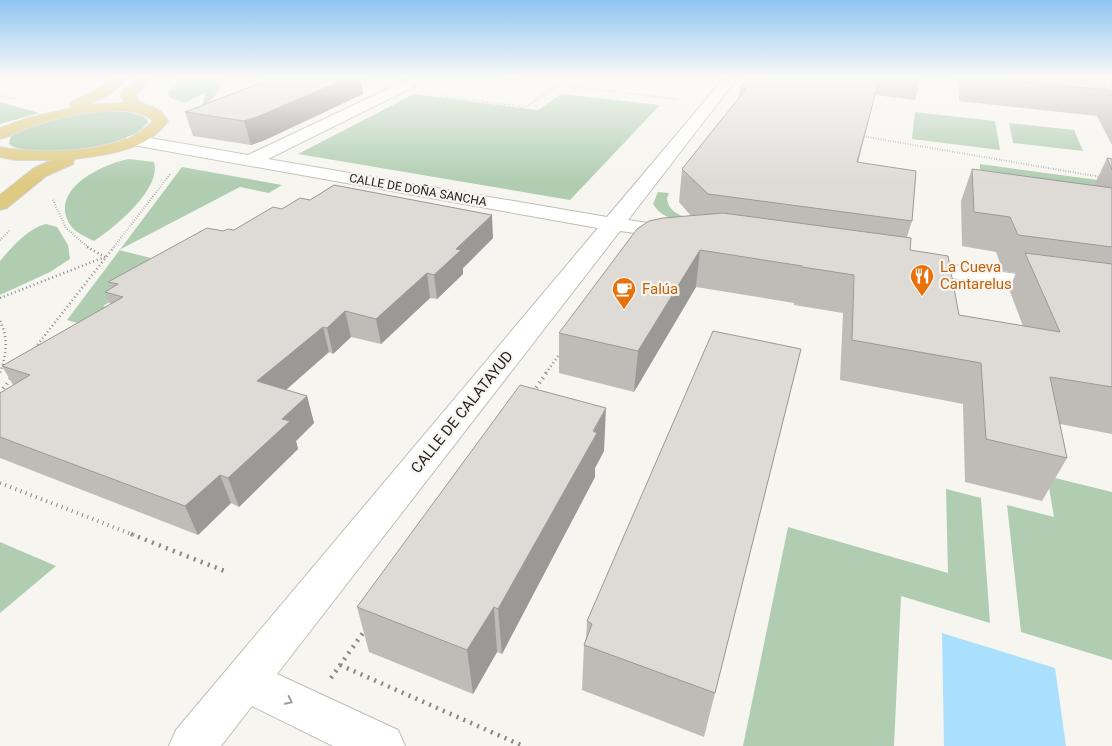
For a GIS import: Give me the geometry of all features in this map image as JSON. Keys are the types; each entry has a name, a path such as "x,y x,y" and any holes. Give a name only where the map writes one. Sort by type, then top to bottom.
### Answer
{"main road":[{"path":"0,134 25,122 61,112"},
{"path":"0,204 40,172 94,151 133,140 154,130 161,120 160,116 152,112"},
{"path":"1,158 37,157 94,151"}],"street":[{"path":"250,161 351,112"},
{"name":"CALLE DE CALATAYUD","path":"192,746 704,112"},
{"name":"CALLE DE DOÑA SANCHA","path":"133,140 250,161 624,211 645,214 654,220 694,234 624,211"},
{"path":"895,264 1112,296"},
{"path":"245,680 382,746"}],"path":[{"path":"857,136 1103,177"},
{"path":"29,355 173,170"},
{"path":"53,200 59,220 66,230 75,239 106,257"},
{"path":"0,298 106,257"},
{"path":"0,322 7,341 0,373"},
{"path":"528,400 562,352"},
{"path":"0,393 12,378"},
{"path":"0,483 227,572"},
{"path":"330,680 368,624"},
{"path":"340,664 523,746"}],"green space":[{"path":"0,112 39,113 0,124"},
{"path":"98,112 128,112 143,116 148,122 138,131 123,139 81,150 38,152 21,149 9,144 11,135 17,131 63,116"},
{"path":"380,112 654,112 570,200 298,154"},
{"path":"915,112 995,121 1000,150 912,139"},
{"path":"1009,123 1074,130 1083,151 1013,143"},
{"path":"129,159 154,162 155,173 144,195 124,217 94,241 78,233 71,226 65,213 66,201 72,190 92,173"},
{"path":"980,164 1112,182 1112,192 980,174"},
{"path":"182,167 282,185 269,193 240,187 120,249"},
{"path":"658,192 669,193 667,198 669,206 678,214 690,219 673,218 661,213 653,204"},
{"path":"46,224 57,227 68,245 70,259 50,272 0,295 0,261 27,234"},
{"path":"120,250 175,264 103,306 123,312 291,384 67,320"},
{"path":"1047,476 1112,492 1112,660 1021,632 1007,505 1054,517"},
{"path":"946,489 981,498 990,623 901,596 894,746 743,746 788,527 948,573"},
{"path":"0,542 56,566 0,613"}],"water":[{"path":"942,633 1055,668 1066,746 944,746"}],"building":[{"path":"185,112 269,112 244,121"},
{"path":"728,112 871,112 857,162 916,171 912,221 708,194 682,169"},
{"path":"1107,158 1112,159 1112,170"},
{"path":"972,169 1112,188 1112,247 1018,235 1010,217 974,212"},
{"path":"334,185 492,215 456,249 461,250 434,275 427,273 376,319 345,311 327,328 323,327 257,381 307,396 282,419 290,421 228,478 220,475 185,506 0,437 0,393 30,375 2,366 123,297 105,292 118,284 108,282 207,228 223,231 228,229 234,230 273,207 282,209 300,198 310,200"},
{"path":"723,213 911,238 910,250 948,256 959,315 1060,332 1025,253 1112,264 1112,387 1050,377 1067,458 986,439 981,363 852,340 854,275 700,250 638,351 559,333 637,229 649,221 663,218"},
{"path":"713,331 801,349 715,693 584,645 592,624 587,621"},
{"path":"520,385 606,408 593,431 597,433 498,609 494,607 467,650 357,607"}],"place":[{"name":"La Cueva Cantarelus","path":"922,297"},
{"name":"Falúa","path":"624,310"}]}
